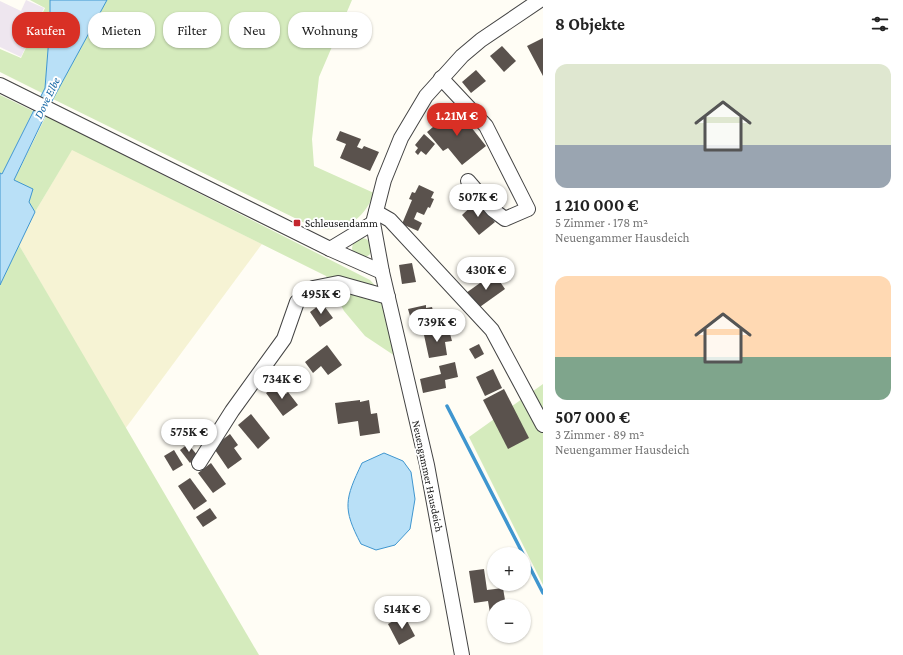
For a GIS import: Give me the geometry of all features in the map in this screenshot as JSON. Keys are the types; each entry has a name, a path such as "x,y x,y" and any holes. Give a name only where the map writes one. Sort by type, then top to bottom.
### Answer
{"street":[{"name":"Neuengammer Hausdeich","path":"462,655 427,466 382,272 374,218 384,180 401,138 418,107 441,78 462,56 481,40 540,0"},
{"path":"441,78 486,126 528,209 505,219 493,210 468,181"},
{"path":"0,85 330,249 382,272"},
{"path":"330,249 374,218 390,220 492,330 543,425"},
{"path":"198,463 232,411 284,339 297,302 302,297 313,288 338,283 388,297"}],"shaded area":[{"path":"26,0 44,8 42,12 12,12 12,48 25,48 21,57 0,47 0,1 21,11"},
{"path":"72,149 262,244 125,429 19,245 35,212"}],"green space":[{"path":"30,0 50,0 50,12 43,12 45,8"},
{"path":"107,0 352,0 347,12 288,12 288,48 331,48 319,77 312,139 314,166 374,193 365,210 359,217 344,226 335,229 315,228 53,99 88,35 88,48 155,48 155,12 100,12"},
{"path":"26,48 48,48 45,88 42,93 0,72 0,49 21,58"},
{"path":"0,95 33,111 2,174 0,173"},
{"path":"46,116 370,280 379,290 395,356 365,336 344,311 326,276 72,150 35,212 14,180"},
{"path":"362,238 369,241 372,248 369,255 362,258 355,255 352,248 355,241"},
{"path":"19,245 259,655 0,655 0,285"},
{"path":"543,384 543,585 531,561 531,547 524,547 469,437"}],"water":[{"name":"Dove Elbe","path":"50,0 107,0 100,12 88,12 88,35 53,99 14,180 33,189 29,202 35,212 0,285 0,173 2,174 45,88 48,48 80,48 80,12 50,12"},
{"path":"384,453 403,461 411,472 415,499 410,529 395,545 376,550 361,544 348,512 348,504 352,486 362,463"}],"building":[{"path":"543,38 543,76 527,46"},
{"path":"502,46 516,61 504,72 490,56"},
{"path":"476,70 486,81 471,93 462,82"},
{"path":"456,108 486,146 462,165 448,148 443,151 427,132"},
{"path":"340,131 361,139 357,147 362,149 364,146 379,152 370,171 340,158 346,144 336,140"},
{"path":"424,134 435,144 426,155 421,151 418,155 415,152 418,148 415,145"},
{"path":"419,185 434,192 431,198 434,199 430,208 428,207 424,215 417,212 414,219 422,223 418,231 402,224 412,200 409,199 412,192 415,193"},
{"path":"477,201 495,222 479,235 462,215"},
{"path":"412,263 416,282 402,284 399,265"},
{"path":"494,273 505,289 477,309 466,293"},
{"path":"322,303 333,318 320,327 310,312"},
{"path":"426,305 426,308 432,307 435,318 412,323 408,309"},
{"path":"449,330 452,341 445,342 447,355 429,358 424,335"},
{"path":"479,344 484,354 475,359 469,349"},
{"path":"327,345 342,365 328,375 321,366 313,373 305,362"},
{"path":"455,362 458,377 445,380 446,388 423,393 420,379 441,374 439,366"},
{"path":"493,369 502,388 485,396 476,377"},
{"path":"279,384 286,394 288,392 298,405 283,416 266,393"},
{"path":"504,389 529,438 508,449 483,400"},
{"path":"360,400 360,402 369,400 371,414 377,413 380,433 360,436 358,421 338,424 335,403"},
{"path":"251,414 270,438 258,449 238,425"},
{"path":"230,434 238,445 234,448 242,459 228,469 213,447"},
{"path":"188,444 198,456 190,463 180,450"},
{"path":"174,450 183,465 173,471 164,456"},
{"path":"211,463 226,484 213,493 198,473"},
{"path":"190,478 207,501 194,510 178,486"},
{"path":"210,508 217,518 203,527 196,517"},
{"path":"484,569 487,591 504,591 505,599 487,599 487,601 474,603 469,571"},
{"path":"404,615 415,636 399,645 388,624"}],"waterway":[{"path":"447,406 519,547"},
{"path":"531,570 543,593"}],"place":[{"name":"Schleusendamm","path":"297,223"}]}
